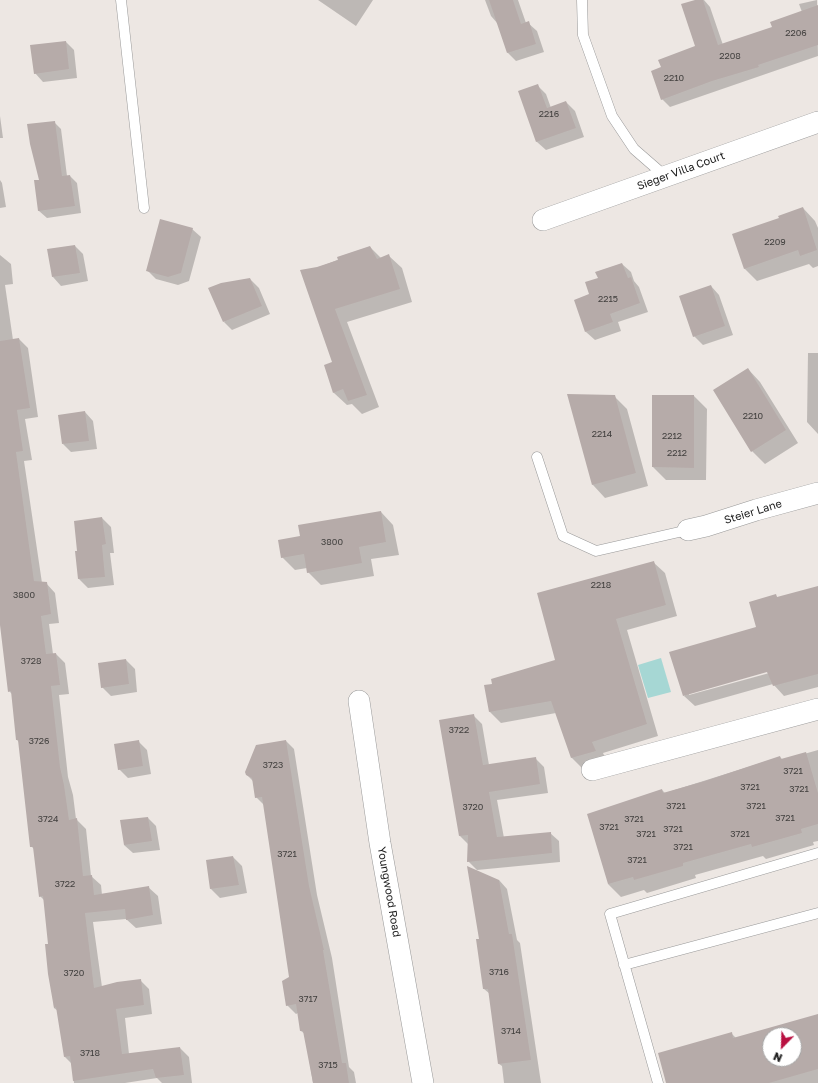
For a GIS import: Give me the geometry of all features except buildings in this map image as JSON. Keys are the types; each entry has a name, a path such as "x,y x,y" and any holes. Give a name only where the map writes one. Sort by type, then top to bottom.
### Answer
{"street":[{"name":"Sieger Villa Court","path":"543,220 818,122"},
{"name":"Steier Lane","path":"688,530 818,493"},
{"name":"Youngwood Road","path":"359,701 382,850 423,1083"},
{"path":"592,770 818,709"}],"lane":[{"path":"121,0 144,208"},
{"path":"582,0 583,35 612,116 634,149 666,176"},
{"path":"537,457 563,536 596,551 688,530"},
{"path":"658,1083 610,914 818,854"},
{"path":"624,965 818,914"}],"water":[{"path":"661,658 671,692 648,698 638,665"}]}
